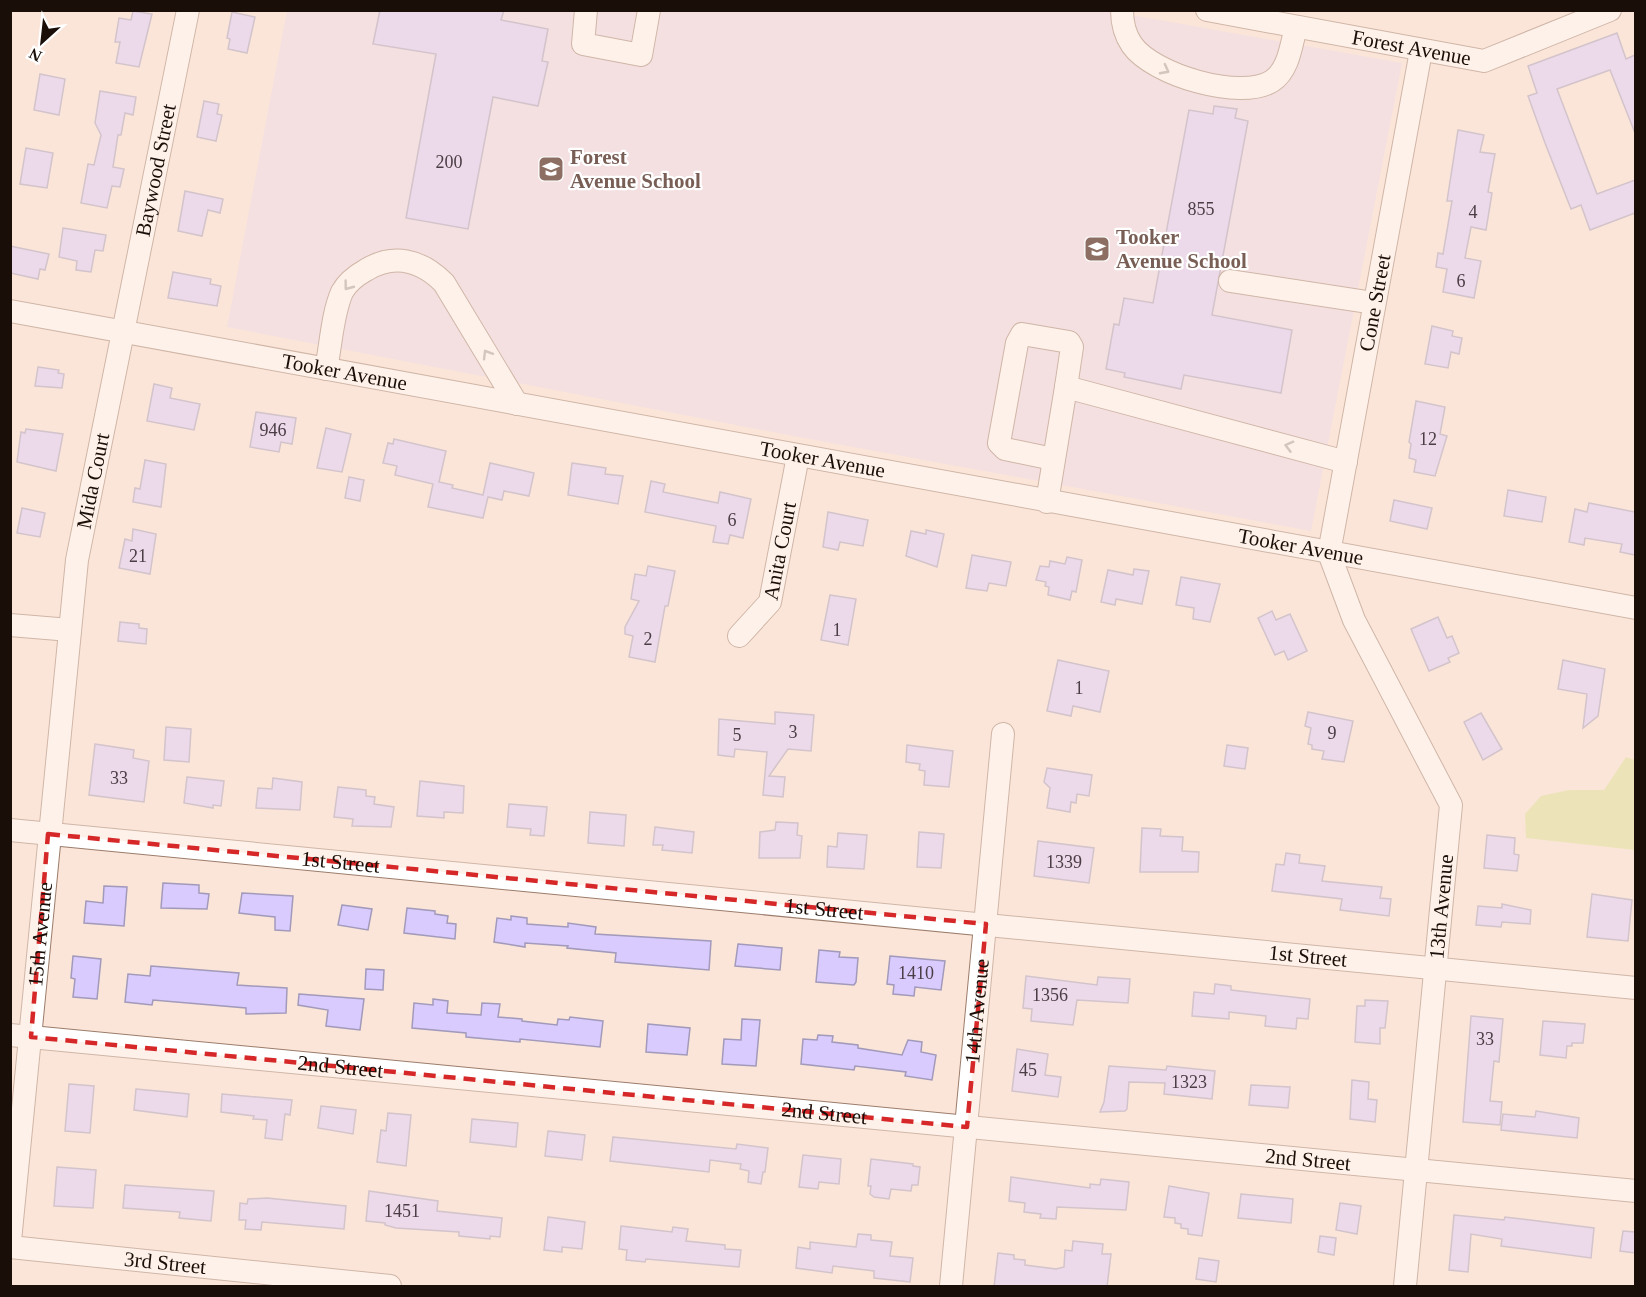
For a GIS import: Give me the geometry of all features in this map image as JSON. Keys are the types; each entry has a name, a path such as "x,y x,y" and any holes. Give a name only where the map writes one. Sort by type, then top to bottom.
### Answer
{"street":[{"name":"Baywood Street","path":"125,332 188,10"},
{"path":"586,10 582,44 641,55 649,10"},
{"path":"1122,10 1125,30 1132,45 1147,59 1178,76 1235,88 1260,86 1273,81 1287,63 1296,27"},
{"name":"Forest Avenue","path":"1207,10 1484,61 1610,10"},
{"name":"Cone Street","path":"1329,554 1421,51"},
{"path":"326,369 343,291 357,275 372,266 391,260 413,261 432,271 444,283 517,404"},
{"path":"1230,281 1374,303"},
{"name":"Tooker Avenue","path":"10,310 1329,554 1635,608"},
{"name":"Mida Court","path":"70,630 77,560 125,332"},
{"path":"1047,502 1053,459 1075,389 1071,347 1069,342 1022,334 1017,343 999,443 1005,449 1053,459"},
{"path":"1075,389 1346,462"},
{"name":"Anita Court","path":"739,636 770,602 798,456"},
{"name":"13th Avenue","path":"1329,554 1354,620 1451,805 1406,1287"},
{"path":"10,625 70,630"},
{"name":"15th Avenue","path":"10,1241 21,1036 48,834 70,630"},
{"name":"14th Avenue","path":"951,1287 1003,734"},
{"name":"1st Street","path":"10,830 1635,988"},
{"name":"2nd Street","path":"21,1036 1635,1191"},
{"name":"3rd Street","path":"10,1247 390,1287"}],"highlighted area":[{"path":"48,834 986,924 967,1127 31,1037"}],"shaded area":[{"path":"287,11 1109,11 1402,63 1311,531 788,435 227,327"}],"green space":[{"path":"1626,757 1635,760 1635,850 1526,838 1525,814 1541,796 1569,790 1604,790"}],"building":[{"path":"380,10 504,10 501,20 548,29 542,61 548,62 538,106 493,97 468,229 406,218 436,54 373,44"},
{"path":"133,11 152,14 139,67 116,63 120,42 115,42 119,18 131,20"},
{"path":"232,12 255,17 247,53 228,49 230,39 227,38"},
{"path":"1617,33 1626,59 1635,55 1635,133 1610,70 1557,89 1597,194 1635,180 1635,213 1590,230 1581,205 1571,209 1545,143 1528,96 1537,93 1528,66"},
{"path":"40,74 65,79 59,115 34,110"},
{"path":"100,91 136,97 133,115 125,113 121,135 118,135 113,167 124,169 120,187 112,186 107,208 81,203 88,164 94,165 101,135 95,123"},
{"path":"204,101 219,104 217,114 222,115 216,141 197,137"},
{"path":"1214,106 1237,109 1235,118 1248,121 1212,315 1292,330 1281,393 1184,375 1181,389 1124,377 1125,373 1106,369 1114,324 1119,325 1124,298 1153,303 1189,110 1213,114"},
{"path":"1458,130 1484,135 1480,152 1495,154 1488,192 1492,193 1486,230 1471,227 1465,258 1481,261 1474,298 1443,292 1447,269 1436,267 1438,253 1443,254 1452,201 1447,201"},
{"path":"26,148 53,153 47,188 20,184"},
{"path":"185,191 223,199 220,213 208,210 202,236 178,231"},
{"path":"63,228 106,235 103,251 95,250 91,272 76,270 77,261 59,257"},
{"path":"10,246 49,254 45,270 40,269 38,279 10,273"},
{"path":"173,272 211,279 210,284 221,286 217,306 168,298"},
{"path":"1432,326 1453,331 1452,336 1462,338 1459,354 1451,352 1448,368 1425,364"},
{"path":"38,367 59,370 58,373 64,374 62,388 35,386"},
{"path":"154,384 172,388 170,398 200,404 194,430 147,421"},
{"path":"1416,401 1445,407 1440,434 1447,436 1435,476 1414,472 1416,460 1409,458 1411,444 1409,442"},
{"path":"256,412 296,418 292,444 281,442 279,452 250,447"},
{"path":"326,428 351,434 342,472 317,468"},
{"path":"26,429 63,434 56,471 17,462 21,432 25,433"},
{"path":"394,439 446,451 439,482 453,485 452,488 483,495 490,463 534,473 529,496 504,491 502,500 488,497 483,518 428,507 433,484 395,475 397,466 383,463 388,443 393,444"},
{"path":"145,460 166,464 161,507 133,502 135,488 140,489"},
{"path":"572,463 606,468 605,474 623,476 618,504 568,495"},
{"path":"349,477 364,480 360,501 345,498"},
{"path":"651,481 665,484 663,492 718,503 720,492 751,499 743,538 730,535 728,544 713,542 716,526 645,512"},
{"path":"1508,490 1546,497 1542,522 1504,516"},
{"path":"1394,500 1432,508 1427,529 1390,521"},
{"path":"1589,503 1635,512 1635,555 1620,552 1622,544 1585,538 1584,545 1569,542 1575,509 1587,512"},
{"path":"22,508 45,513 40,537 17,533"},
{"path":"828,512 868,520 863,546 840,542 838,550 823,547"},
{"path":"133,529 156,534 150,574 119,568 125,539 132,541"},
{"path":"926,530 944,534 937,567 906,556 911,531 926,534"},
{"path":"972,555 1011,562 1006,586 989,583 987,591 966,588"},
{"path":"1067,557 1082,560 1076,592 1072,591 1070,600 1048,595 1049,587 1045,586 1046,582 1036,580 1040,566 1049,567 1050,561 1065,564"},
{"path":"648,566 675,571 668,606 665,606 655,662 629,657 633,636 625,634 625,627 639,601 631,599 635,574 646,576"},
{"path":"1134,569 1149,571 1142,604 1116,599 1115,605 1101,602 1108,570 1133,575"},
{"path":"1181,577 1220,584 1210,622 1193,619 1194,608 1176,605"},
{"path":"830,595 856,599 848,645 821,640"},
{"path":"1272,611 1276,620 1290,614 1307,651 1288,660 1284,651 1275,655 1258,618"},
{"path":"1438,617 1447,638 1452,636 1459,653 1448,658 1450,662 1429,671 1411,629"},
{"path":"120,622 139,624 139,628 147,629 146,644 118,641"},
{"path":"1058,660 1109,671 1100,712 1073,706 1071,716 1047,711"},
{"path":"1563,660 1605,669 1598,716 1583,728 1587,694 1558,689"},
{"path":"775,712 814,715 811,751 788,749 769,776 785,777 783,797 763,795 767,752 735,749 734,757 718,755 719,719 775,724"},
{"path":"1308,712 1353,721 1344,762 1322,759 1324,751 1312,749 1312,745 1308,744 1311,728 1305,726"},
{"path":"1481,713 1502,749 1483,760 1464,722"},
{"path":"166,727 191,729 189,762 164,760"},
{"path":"95,744 134,750 133,758 149,761 144,802 89,795"},
{"path":"907,745 953,751 949,787 924,785 925,771 919,770 920,764 906,762"},
{"path":"1227,745 1248,748 1245,769 1224,766"},
{"path":"1047,768 1092,775 1089,796 1077,794 1076,803 1071,802 1070,812 1047,808 1050,788 1044,782"},
{"path":"187,777 224,781 221,806 213,805 213,808 184,803"},
{"path":"273,778 302,782 300,810 256,808 258,788 272,789"},
{"path":"420,781 464,786 463,813 444,812 444,818 417,816"},
{"path":"338,787 366,790 366,796 375,797 374,804 394,807 391,827 352,826 353,819 334,817"},
{"path":"509,804 547,807 544,836 530,835 531,829 507,827"},
{"path":"590,812 626,815 624,846 588,843"},
{"path":"776,822 798,823 797,835 802,836 800,858 759,858 760,832 775,830"},
{"path":"655,827 694,832 692,853 662,850 663,845 653,845"},
{"path":"1142,828 1161,829 1160,836 1183,837 1182,851 1199,852 1198,872 1140,872"},
{"path":"919,832 944,834 941,868 917,867"},
{"path":"838,833 867,835 864,869 827,867 828,846 837,847"},
{"path":"1487,835 1515,838 1514,854 1519,855 1517,871 1484,868"},
{"path":"1038,841 1094,848 1089,883 1034,876"},
{"path":"1286,853 1300,855 1299,863 1325,866 1322,881 1382,887 1380,898 1391,899 1389,916 1340,910 1342,899 1272,891 1276,864 1284,865"},
{"path":"163,883 199,885 199,893 209,894 207,909 161,908"},
{"path":"104,886 127,887 124,926 84,923 86,901 103,903"},
{"path":"242,893 293,896 290,931 275,930 275,917 239,913"},
{"path":"1592,894 1632,900 1628,941 1587,937"},
{"path":"1502,904 1531,910 1530,924 1502,922 1501,927 1476,925 1478,906 1502,908"},
{"path":"342,905 372,909 368,930 338,925"},
{"path":"407,908 435,911 435,914 448,916 447,923 456,924 455,939 404,933"},
{"path":"511,916 527,918 527,924 568,927 568,923 596,927 595,934 711,941 709,970 615,962 616,953 567,948 568,946 525,943 525,947 494,942 497,918 511,920"},
{"path":"738,944 782,948 780,970 735,966"},
{"path":"819,950 840,952 839,957 858,958 854,985 816,982"},
{"path":"73,956 101,959 97,999 73,997 75,979 71,978"},
{"path":"890,956 945,961 941,990 915,987 914,996 893,994 894,985 887,984"},
{"path":"151,966 239,973 237,985 287,988 286,1013 246,1014 246,1008 153,1000 152,1005 125,1002 128,974 150,976"},
{"path":"366,969 384,970 383,990 365,989"},
{"path":"1026,976 1097,985 1098,977 1130,979 1128,1003 1077,1000 1073,1025 1031,1021 1032,1009 1023,1008"},
{"path":"1215,984 1231,986 1231,990 1310,999 1308,1019 1297,1018 1296,1029 1265,1026 1266,1016 1229,1012 1229,1019 1192,1016 1194,992 1214,994"},
{"path":"299,994 364,999 360,1030 326,1026 328,1010 298,1005"},
{"path":"433,999 448,1001 447,1013 481,1015 482,1003 500,1004 498,1017 522,1019 522,1021 557,1025 558,1019 569,1020 570,1017 603,1021 600,1047 520,1039 520,1042 466,1037 466,1033 412,1028 414,1003 433,1005"},
{"path":"1365,1000 1388,1001 1385,1028 1380,1028 1380,1044 1355,1042 1357,1006 1365,1006"},
{"path":"1471,1016 1503,1019 1499,1062 1494,1061 1490,1101 1502,1102 1500,1125 1463,1122"},
{"path":"742,1019 760,1020 756,1066 722,1064 724,1039 741,1040"},
{"path":"1543,1021 1585,1024 1583,1043 1572,1043 1572,1046 1567,1046 1566,1058 1540,1055"},
{"path":"648,1024 690,1028 687,1055 646,1052"},
{"path":"818,1035 833,1036 832,1042 902,1055 908,1040 922,1042 921,1052 936,1055 932,1080 905,1076 906,1072 855,1066 854,1070 801,1064 803,1039 817,1040"},
{"path":"1017,1049 1048,1054 1045,1075 1061,1077 1058,1097 1012,1091"},
{"path":"1109,1066 1166,1070 1167,1066 1215,1071 1212,1099 1164,1094 1165,1083 1129,1082 1127,1109 1100,1112 1104,1102"},
{"path":"1352,1080 1369,1082 1368,1099 1377,1100 1375,1122 1350,1119"},
{"path":"69,1084 94,1086 90,1133 65,1131"},
{"path":"1251,1085 1290,1087 1288,1108 1249,1105"},
{"path":"136,1089 189,1094 187,1117 134,1110"},
{"path":"222,1094 292,1100 290,1115 285,1114 282,1140 265,1138 267,1120 221,1112"},
{"path":"321,1106 356,1110 353,1134 318,1128"},
{"path":"1536,1111 1579,1118 1577,1138 1501,1130 1503,1114 1535,1117"},
{"path":"388,1113 411,1115 406,1166 377,1162 381,1130 386,1131"},
{"path":"472,1119 518,1123 516,1147 470,1142"},
{"path":"548,1131 585,1135 582,1160 545,1156"},
{"path":"613,1137 736,1149 737,1144 768,1148 765,1172 763,1172 761,1184 748,1182 749,1171 740,1169 741,1164 710,1160 709,1172 610,1161"},
{"path":"803,1155 841,1159 839,1184 819,1182 818,1189 799,1187"},
{"path":"871,1159 913,1164 913,1166 920,1167 918,1185 912,1185 911,1191 891,1189 889,1199 874,1197 870,1194 871,1186 868,1186"},
{"path":"57,1167 96,1170 93,1208 54,1206"},
{"path":"1011,1177 1090,1188 1090,1184 1100,1185 1101,1179 1129,1182 1126,1210 1057,1207 1056,1219 1040,1218 1041,1214 1024,1212 1025,1203 1009,1201"},
{"path":"125,1185 214,1191 211,1221 179,1218 180,1212 123,1208"},
{"path":"1169,1186 1209,1193 1202,1236 1188,1234 1188,1229 1181,1228 1181,1224 1175,1223 1175,1218 1164,1217"},
{"path":"369,1191 438,1201 437,1211 502,1218 500,1237 490,1236 490,1239 459,1236 459,1232 396,1228 385,1225 385,1223 366,1221"},
{"path":"1241,1194 1293,1199 1291,1223 1238,1218"},
{"path":"267,1198 346,1206 344,1229 262,1222 261,1230 245,1229 246,1220 239,1220 240,1203 247,1204 248,1199"},
{"path":"1340,1203 1361,1206 1357,1234 1336,1230"},
{"path":"1454,1215 1504,1220 1505,1217 1594,1228 1591,1258 1501,1246 1502,1239 1471,1234 1468,1272 1449,1270"},
{"path":"548,1217 585,1222 582,1249 562,1247 562,1252 544,1250"},
{"path":"621,1226 672,1232 673,1227 688,1229 686,1241 725,1245 725,1249 741,1250 739,1267 646,1259 645,1262 626,1260 627,1250 619,1249"},
{"path":"1623,1231 1635,1232 1635,1253 1620,1251"},
{"path":"858,1234 871,1235 871,1240 892,1242 890,1256 913,1258 910,1282 874,1278 874,1271 833,1266 832,1273 796,1268 798,1247 810,1249 810,1242 856,1247"},
{"path":"1320,1236 1336,1238 1334,1255 1318,1252"},
{"path":"1073,1241 1103,1244 1102,1254 1111,1254 1107,1287 994,1287 998,1253 1014,1255 1014,1259 1025,1260 1025,1265 1056,1269 1064,1267 1065,1250 1072,1251"},
{"path":"1199,1258 1219,1261 1216,1282 1196,1279"}],"place":[{"name":"Forest Avenue School","path":"551,169"},
{"name":"Tooker Avenue School","path":"1097,249"}]}
